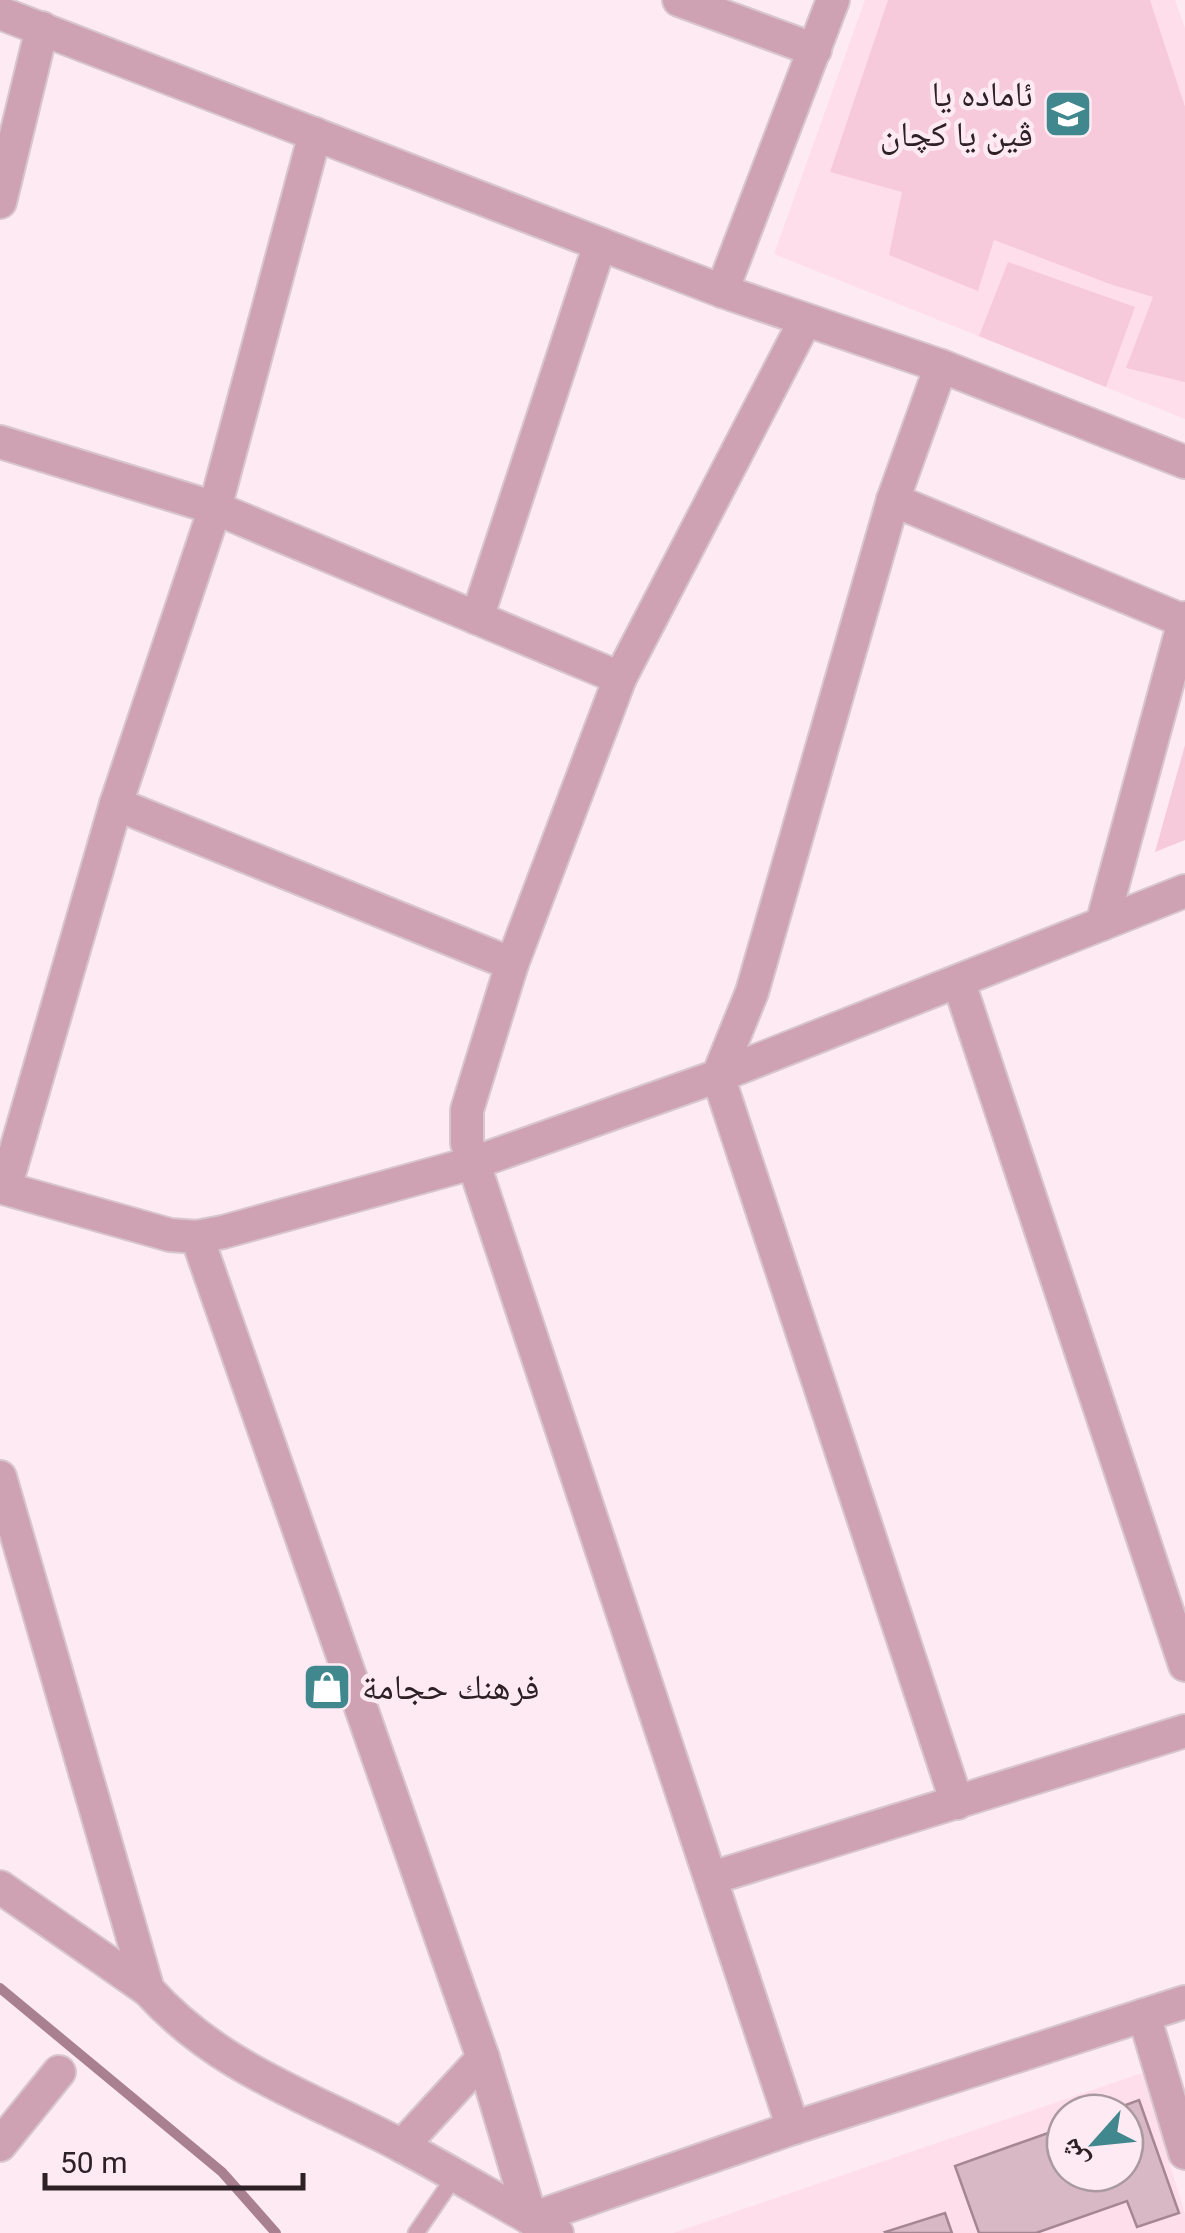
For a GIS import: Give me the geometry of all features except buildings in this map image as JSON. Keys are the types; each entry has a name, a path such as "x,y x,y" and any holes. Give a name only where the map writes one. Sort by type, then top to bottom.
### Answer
{"street":[{"path":"679,0 814,50"},
{"path":"722,291 833,0"},
{"path":"0,12 722,291 940,366 1185,462"},
{"path":"0,202 42,28"},
{"path":"315,134 215,508 116,804 2,1188 170,1235 197,1238 476,1162 718,1076 1185,891"},
{"path":"477,618 600,244"},
{"path":"793,2128 467,1142 467,1110 512,964 620,678 805,320"},
{"path":"940,366 894,500 752,992 718,1076 957,1803"},
{"path":"0,442 215,508 620,678"},
{"path":"894,500 1185,619 1102,924"},
{"path":"116,804 512,964"},
{"path":"958,982 1185,1665"},
{"path":"197,1238 544,2226"},
{"path":"0,1478 148,1990"},
{"path":"712,1878 1185,1731"},
{"path":"0,1887 148,1990 198,2040 232,2062 402,2146 544,2226"},
{"path":"544,2226 793,2128 1185,2002"},
{"path":"1144,2016 1185,2153"},
{"path":"402,2146 483,2058"},
{"path":"0,2145 60,2072"}],"lane":[{"path":"416,2233 455,2176"}],"shaded area":[{"path":"865,0 1175,0 1185,28 1185,419 774,254"},
{"path":"888,0 1150,0 1185,107 1185,382 1126,368 1153,297 994,240 978,291 889,255 902,192 830,172"},
{"path":"1008,262 1135,307 1106,387 979,336"},
{"path":"1185,745 1185,840 1155,852"},
{"path":"1142,2073 1185,2214 1185,2233 673,2233 1045,2106 1045,2193 1145,2193 1145,2093 1083,2093"}],"waterway":[{"path":"0,1988 222,2172 276,2233"}],"place":[{"name":"ئاماده یا ڤین یا کچان","path":"1068,114"},
{"name":"فرهنك حجامة","path":"327,1687"}]}
